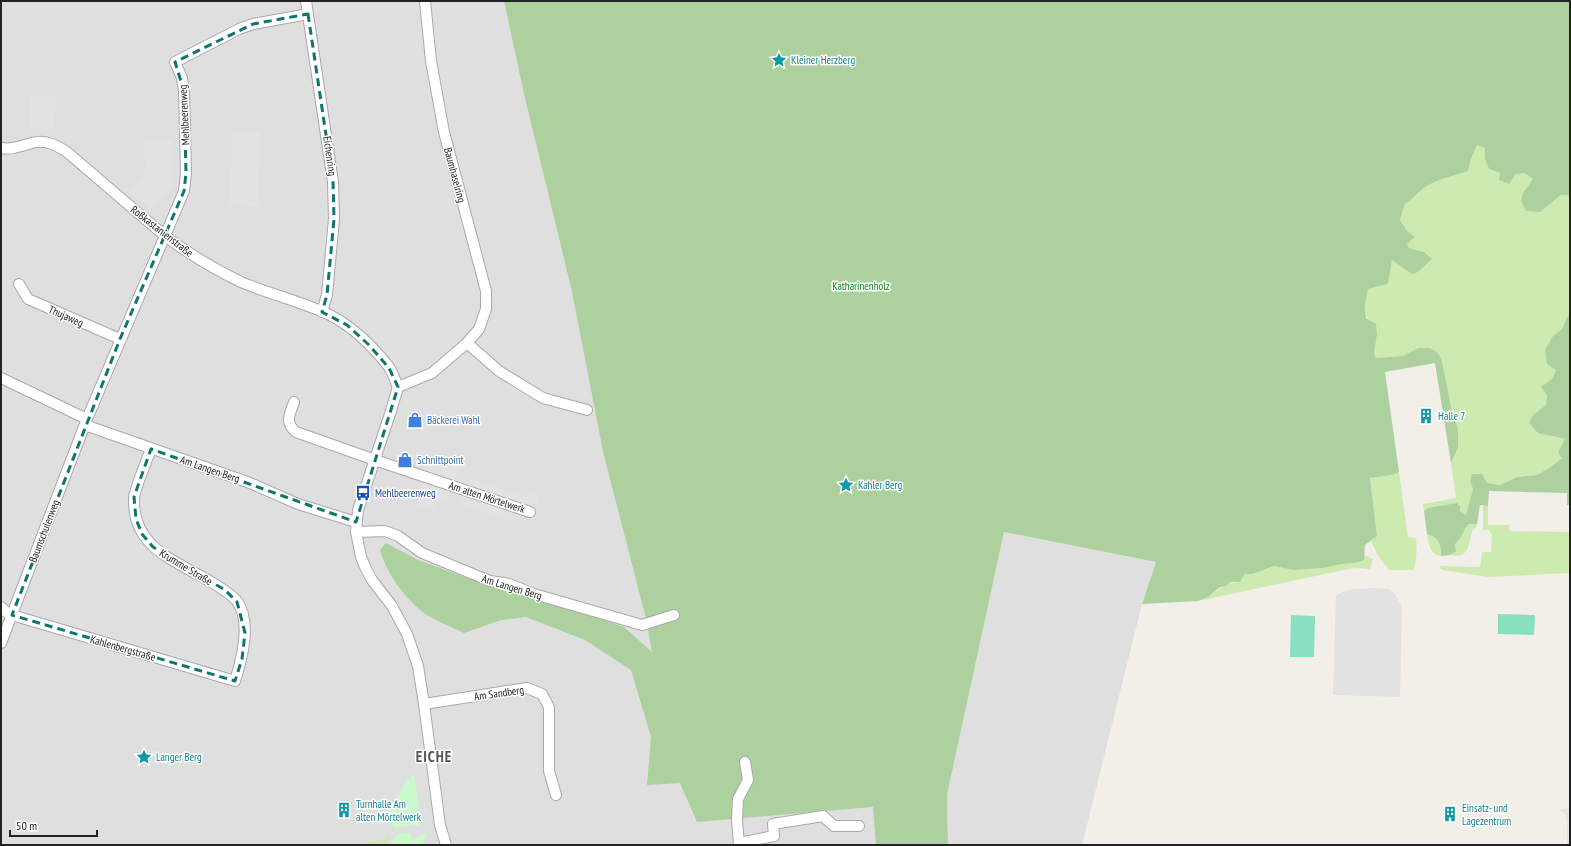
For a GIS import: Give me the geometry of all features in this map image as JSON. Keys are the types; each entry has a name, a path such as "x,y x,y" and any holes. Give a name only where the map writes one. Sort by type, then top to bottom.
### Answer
{"street":[{"name":"Eichenring","path":"306,1 333,182 334,219 327,295 322,312"},
{"name":"Baumhaselring","path":"398,386 432,373 468,343 479,329 486,309 486,291 444,132 431,61 426,1"},
{"name":"Mehlbeerenweg","path":"165,236 184,191 186,173 184,91 182,78 175,62 239,29 253,24 308,14"},
{"name":"Roßkastanienstraße","path":"1,148 17,148 33,142 56,145 67,152 165,236 209,266 242,282 322,312 347,325 370,345 390,368 398,386"},
{"name":"Baumschulenweg","path":"1,643 86,422 165,236"},
{"name":"Thujaweg","path":"19,284 28,299 120,340"},
{"path":"468,343 499,371 543,398 587,410"},
{"path":"1,378 86,422"},
{"path":"398,386 392,411 363,493 356,527 357,543 366,569 372,580 392,606 407,634 418,666 438,810 446,845"},
{"name":"Am alten Mörtelwerk","path":"294,402 288,420 290,427 296,432 530,512"},
{"name":"Am Langen Berg","path":"86,422 151,449 250,483 356,527 385,531 398,536 422,553 490,581 509,584 534,594 642,625 674,615"},
{"name":"Krumme Straße","path":"151,449 134,497 136,520 142,534 153,547 224,590 237,602 243,616 245,633 242,659 235,681"},
{"name":"Kahlenbergstraße","path":"1,607 12,615 235,681"},
{"name":"Am Sandberg","path":"424,704 528,688 542,694 549,707 549,771 556,795"},
{"path":"745,762 748,780 738,799 737,820 739,844 774,836 773,824 780,822 823,816 834,826 859,826"}],"highlighted area":[{"path":"308,14 333,182 334,219 327,295 322,312 347,325 369,345 389,368 398,387 356,522 151,449 134,497 136,519 142,534 153,547 225,590 237,602 245,633 242,659 235,681 12,615 120,339 184,191 186,173 184,91 175,62 253,24"}],"shaded area":[{"path":"1,1 504,1 523,90 572,292 603,452 645,615 676,710 697,821 874,807 876,845 1,845"},
{"path":"31,96 56,97 54,129 29,127"},
{"path":"233,132 261,133 257,206 229,205"},
{"path":"144,140 172,140 173,185 152,210 130,192 145,172"},
{"path":"434,457 459,466 446,504 437,501 434,510 417,504"},
{"path":"470,478 523,497 536,494 538,503 520,505 514,523 460,504"},
{"path":"1004,532 1156,562 1142,604 1082,845 948,845 947,795"},
{"path":"1374,588 1389,589 1394,593 1402,606 1400,697 1333,695 1336,596 1344,591"},
{"path":"1570,808 1570,845 1567,845 1567,821 1564,813 1558,809"}],"green space":[{"name":"Katharinenholz","path":"504,1 1570,1 1570,195 1561,195 1540,212 1526,211 1521,200 1523,193 1533,179 1524,173 1516,174 1509,184 1499,180 1500,173 1489,169 1485,159 1485,148 1477,145 1468,171 1429,185 1405,204 1400,220 1407,231 1415,237 1407,244 1409,248 1424,252 1432,259 1418,272 1412,274 1392,260 1388,284 1368,289 1365,306 1366,318 1376,324 1377,335 1374,353 1376,358 1402,356 1418,348 1430,348 1438,353 1442,361 1452,411 1458,429 1458,448 1451,463 1435,363 1385,372 1399,472 1392,475 1370,478 1377,536 1365,545 1364,560 1324,568 1293,570 1274,566 1253,574 1245,574 1240,582 1231,582 1226,586 1220,587 1208,597 1198,601 1142,604 1156,562 1004,532 947,795 948,845 876,845 873,807 697,822 680,783 647,785 651,737 631,670 585,640 526,617 501,620 464,633 440,622 419,609 405,595 387,568 380,550 386,543 418,560 498,589 538,598 624,627 652,652 645,615 603,452 572,292 523,90"},
{"path":"1477,145 1485,148 1485,159 1489,169 1500,173 1524,173 1533,179 1523,193 1521,200 1540,212 1561,195 1570,195 1570,315 1567,317 1562,329 1553,336 1557,370 1547,395 1546,405 1534,414 1553,437 1565,439 1562,458 1537,475 1517,477 1500,485 1470,481 1473,489 1466,515 1460,511 1428,508 1424,511 1423,504 1456,498 1451,463 1458,448 1458,429 1452,411 1442,361 1418,348 1402,356 1376,358 1374,353 1377,335 1370,323 1365,309 1368,289 1388,284 1392,260 1424,252 1409,249 1407,244 1407,231 1400,220 1405,204 1429,185 1468,171"},
{"path":"1570,315 1570,505 1567,505 1567,493 1489,491 1488,506 1480,505 1477,524 1469,524 1460,539 1455,544 1456,551 1450,555 1441,556 1441,548 1437,539 1427,534 1424,511 1428,508 1457,503 1460,506 1460,511 1466,515 1473,489 1470,481 1472,474 1482,474 1487,483 1500,485 1517,477 1537,475 1562,458 1558,452 1565,439 1538,433 1529,423 1534,414 1546,405 1547,395 1541,387 1553,378 1556,370 1547,364 1545,350 1553,336 1562,329 1567,317"},
{"path":"1399,472 1408,537 1416,538 1417,550 1413,570 1389,570 1378,556 1371,541 1377,536 1370,478 1392,475"},
{"path":"1483,506 1488,506 1488,525 1509,525 1510,531 1570,532 1570,573 1488,577 1442,570 1439,566 1480,567 1482,552 1491,552 1492,534 1488,530 1483,530"},
{"path":"1469,524 1477,524 1476,528 1473,529 1466,552 1457,556 1450,555 1456,551 1455,544"},
{"path":"1427,534 1437,539 1441,548 1441,556 1432,551"},
{"path":"1364,555 1373,559 1370,569 1356,568 1344,570 1198,601 1228,584 1240,582 1245,574 1253,574 1274,566 1293,570 1324,568 1341,563 1355,563 1364,560"},
{"path":"1498,614 1535,615 1534,635 1498,634"},
{"path":"1291,615 1315,616 1314,657 1290,657"},
{"path":"414,774 421,825 395,828 389,822 391,810 401,790"},
{"path":"410,832 412,840 428,832 422,845 389,845 398,834"},
{"path":"391,835 384,845 367,845 372,839 373,842 386,840 385,836"}],"place":[{"name":"Kleiner Herzberg","path":"779,60"},
{"name":"Halle 7","path":"1426,416"},
{"name":"Bäckerei Wahl","path":"415,420"},
{"name":"Schnittpoint","path":"405,460"},
{"name":"Kahler Berg","path":"846,485"},
{"name":"Mehlbeerenweg","path":"363,493"},
{"name":"Langer Berg","path":"144,757"},
{"name":"Turnhalle Am alten Mörtelwerk","path":"344,810"},
{"name":"Einsatz- und Lagezentrum","path":"1450,814"}],"district":[{"name":"EICHE","path":"434,757"}]}
